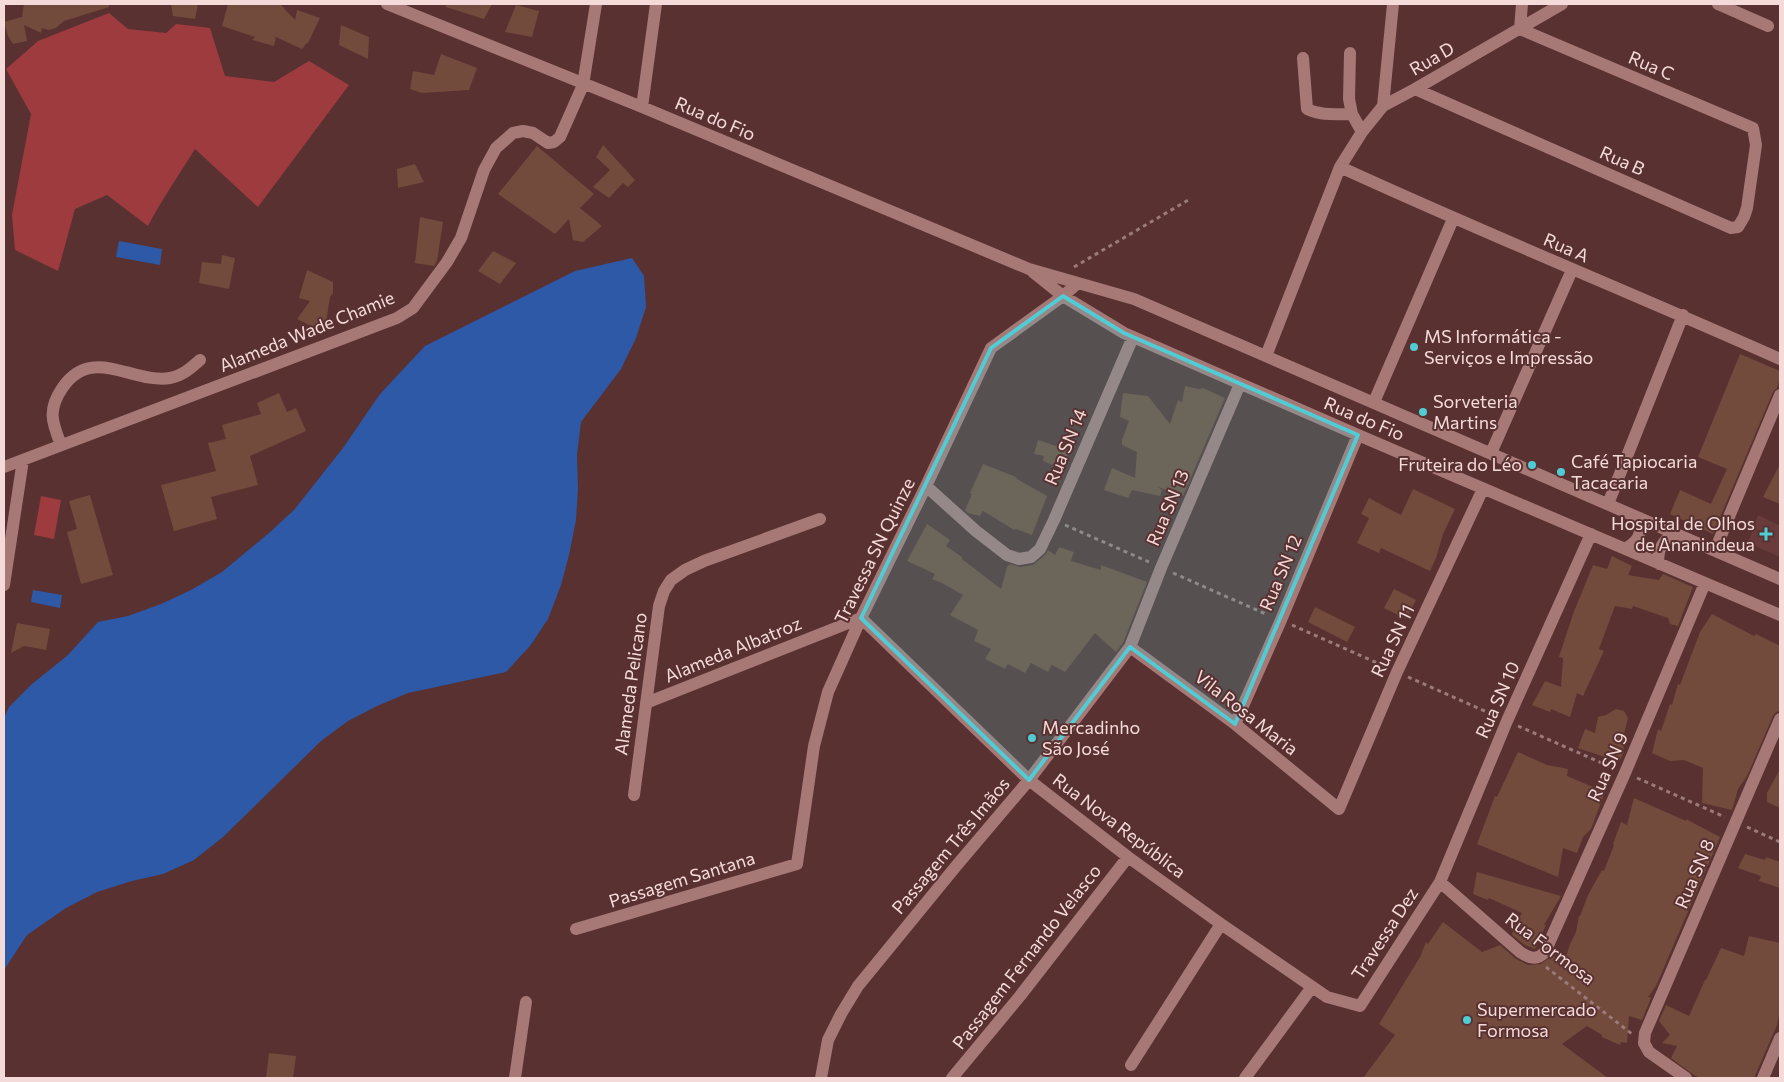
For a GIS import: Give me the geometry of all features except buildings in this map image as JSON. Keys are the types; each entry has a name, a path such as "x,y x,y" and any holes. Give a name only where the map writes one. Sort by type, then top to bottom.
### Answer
{"street":[{"name":"Rua do Fio","path":"387,4 642,107 1029,269 1134,298 1780,579"},
{"path":"584,85 596,4"},
{"path":"642,107 656,4"},
{"path":"1383,106 1393,4"},
{"path":"1520,29 1522,4"},
{"name":"Rua D","path":"1340,167 1362,132 1383,106 1562,4"},
{"path":"1718,4 1768,26"},
{"name":"Rua C","path":"1520,29 1753,128 1756,136 1756,145"},
{"path":"1350,53 1349,99 1352,114 1362,132"},
{"path":"1303,58 1307,109 1314,113 1328,115 1352,114"},
{"name":"Alameda Wade Chamie","path":"4,467 60,442 397,318 413,308 447,262 461,238 484,170 496,148 513,133 523,131 533,133 548,143 554,142 560,137 584,85"},
{"name":"Rua B","path":"1415,89 1731,228 1738,227 1744,216 1756,145"},
{"path":"1266,356 1340,167"},
{"name":"Rua A","path":"1340,167 1452,219 1780,359"},
{"path":"1374,402 1452,219"},
{"name":"Rua do Fio","path":"1029,269 1063,296 1124,333 1483,489 1780,615"},
{"path":"1491,453 1572,270"},
{"name":"Travessa SN Quinze","path":"797,864 814,746 820,716 828,692 861,618 991,348 1078,283"},
{"path":"1608,504 1683,316"},
{"name":"Rua SN 14","path":"926,486 1007,555 1019,559 1031,557 1040,549 1054,520 1133,337"},
{"path":"60,442 52,415 54,400 64,385 74,375 87,369 102,367 148,377 168,379 179,376 200,360"},
{"name":"Rua SN 13","path":"1130,647 1240,384"},
{"path":"1715,550 1780,395"},
{"name":"Rua SN 12","path":"1235,724 1281,620 1358,435"},
{"path":"4,585 23,460"},
{"name":"Rua SN 11","path":"1339,809 1397,672 1483,489"},
{"path":"1625,550 1634,544 1640,536 1640,518"},
{"name":"Alameda Pelicano","path":"634,795 660,606 664,591 670,580 704,560 820,519"},
{"path":"1659,564 1658,557 1662,544 1674,533"},
{"name":"Rua SN 10","path":"1440,882 1507,721 1590,534"},
{"name":"Rua SN 9","path":"1534,959 1545,952 1705,584"},
{"name":"Alameda Albatroz","path":"646,704 861,618"},
{"name":"Rua Nova República","path":"861,618 1029,780 1128,857 1327,997 1360,1006"},
{"name":"Vila Rosa Maria","path":"1130,647 1235,724 1339,809"},
{"name":"Passagem Três Imãos","path":"821,1078 828,1040 858,986 1029,780 1130,647"},
{"name":"Rua SN 8","path":"1644,1043 1645,1033 1780,719"},
{"name":"Passagem Fernando Velasco","path":"952,1078 1020,996 1128,857"},
{"name":"Passagem Santana","path":"576,930 797,864"},
{"name":"Rua Formosa","path":"1440,882 1520,952 1534,959"},
{"name":"Travessa Dez","path":"1360,1006 1440,882"},
{"path":"1131,1065 1222,924"},
{"path":"1245,1078 1312,987"},
{"path":"515,1078 526,1002"},
{"path":"1763,1078 1780,1038"},
{"path":"1644,1043 1648,1052 1686,1078"}],"path":[{"path":"1072,268 1190,199"},
{"path":"1054,520 1780,842"},
{"name":"Rua Formosa","path":"1534,959 1644,1043"}],"highlighted area":[{"path":"1063,296 1124,333 1358,435 1235,724 1130,647 1029,780 861,618 991,348"}],"shaded area":[{"path":"109,13 128,29 166,33 176,24 210,28 225,76 274,82 309,61 349,85 258,207 195,149 148,226 107,195 75,209 58,271 15,250 12,215 31,114 6,69 38,41"},
{"path":"41,496 61,500 54,539 34,535"},
{"name":"Hospital de Olhos de Ananindeua","path":"1758,515 1780,526 1780,557 1748,543"}],"water":[{"path":"119,241 162,249 160,265 116,257"},
{"path":"632,258 644,276 646,307 636,338 621,369 581,422 577,455 578,488 576,520 569,555 561,585 548,619 530,646 506,672 408,693 348,721 321,741 223,837 194,860 163,874 97,892 66,908 27,935 4,970 4,718 9,707 32,684 68,655 98,622 128,616 191,590 222,572 269,533 294,510 343,448 380,394 425,346 575,271"},
{"path":"33,590 62,595 60,608 31,602"}],"place":[{"name":"MS Informática - Serviços e Impressão","path":"1414,347"},
{"name":"Sorveteria Martins","path":"1423,412"},
{"name":"Fruteira do Léo","path":"1532,465"},
{"name":"Café Tapiocaria Tacacaria","path":"1561,472"},
{"name":"Hospital de Olhos de Ananindeua","path":"1766,534"},
{"name":"Mercadinho São José","path":"1032,738"},
{"name":"Supermercado Formosa","path":"1467,1020"}]}
